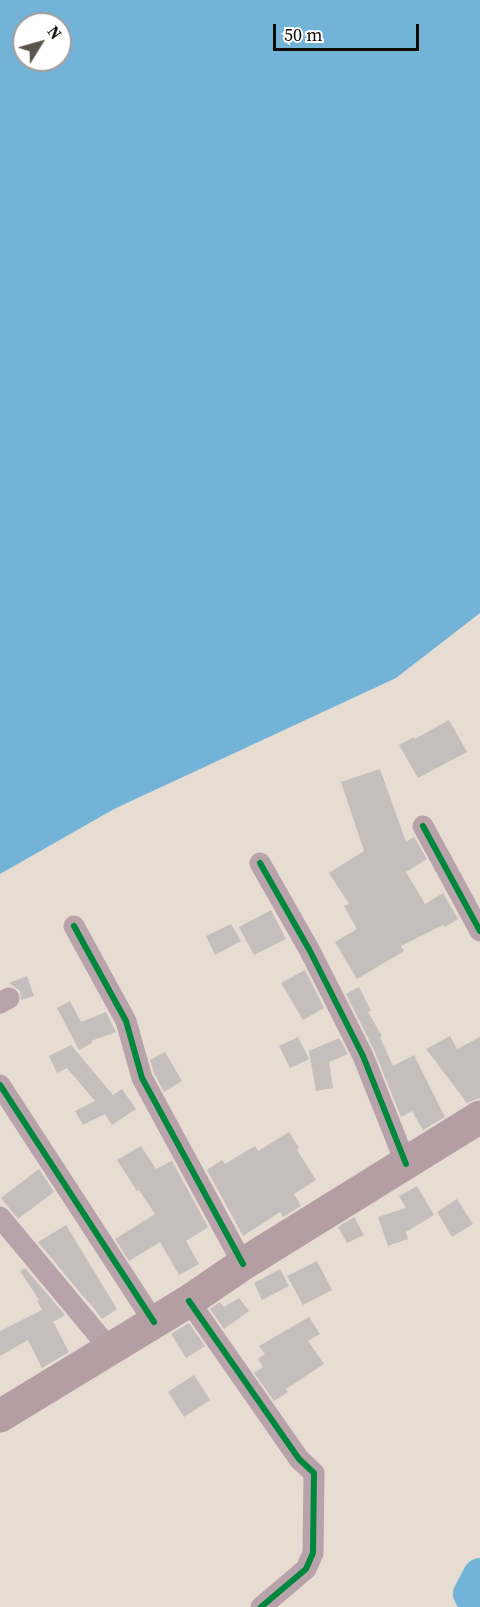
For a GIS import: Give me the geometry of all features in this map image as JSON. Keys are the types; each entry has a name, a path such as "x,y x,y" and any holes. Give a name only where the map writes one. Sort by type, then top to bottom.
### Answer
{"highway":[{"path":"0,1416 189,1301 243,1264 480,1117"}],"street":[{"path":"423,826 480,931"},
{"path":"260,863 310,951 363,1056 406,1164"},
{"path":"74,926 126,1021 142,1078 243,1264"},
{"path":"0,1085 154,1322"},
{"path":"0,1217 109,1348"},
{"path":"189,1301 298,1459 314,1473 313,1553 306,1569 261,1607"}],"water":[{"path":"0,0 480,0 480,613 396,678 114,809 0,874"}],"building":[{"path":"449,720 467,752 418,778 399,745"},
{"path":"380,769 406,842 414,837 427,859 406,872 425,904 443,893 458,919 401,946 404,951 357,979 335,942 357,929 344,906 349,904 329,873 364,851 341,782"},
{"path":"271,910 286,939 254,955 239,927"},
{"path":"231,924 241,941 215,955 206,936"},
{"path":"305,970 324,1008 303,1020 281,983"},
{"path":"27,976 34,996 21,1000 20,991 9,983"},
{"path":"359,987 393,1066 414,1055 445,1117 423,1130 412,1111 401,1117 374,1050 346,994"},
{"path":"70,1001 81,1022 106,1012 116,1032 91,1041 92,1043 79,1050 57,1008"},
{"path":"450,1036 457,1049 480,1037 480,1098 467,1103 426,1049"},
{"path":"298,1037 309,1059 290,1068 279,1046"},
{"path":"339,1038 348,1054 329,1062 333,1088 316,1091 309,1051"},
{"path":"71,1045 113,1095 122,1089 136,1109 112,1125 105,1114 83,1125 75,1111 95,1101 67,1068 57,1073 49,1056"},
{"path":"165,1052 182,1081 164,1092 150,1060"},
{"path":"289,1132 299,1148 297,1150 316,1180 294,1194 301,1206 283,1217 280,1212 243,1236 207,1170 222,1160 225,1164 255,1146 258,1151"},
{"path":"141,1146 156,1169 172,1161 208,1227 186,1241 199,1264 179,1275 160,1242 129,1261 115,1239 155,1214 117,1160"},
{"path":"39,1169 54,1192 18,1219 1,1198"},
{"path":"417,1186 434,1215 406,1232 408,1239 388,1246 378,1217 406,1208 399,1196"},
{"path":"457,1199 473,1224 452,1237 437,1212"},
{"path":"354,1217 364,1235 347,1243 338,1227"},
{"path":"66,1225 117,1309 102,1319 38,1242"},
{"path":"317,1261 332,1290 303,1305 287,1276"},
{"path":"25,1268 65,1315 53,1322 69,1352 42,1368 28,1340 0,1356 0,1331 42,1310 37,1301 39,1300 20,1271"},
{"path":"280,1269 289,1286 262,1300 254,1283"},
{"path":"239,1298 249,1311 224,1329 210,1309 220,1302 224,1307"},
{"path":"309,1317 320,1334 308,1341 324,1364 286,1389 288,1392 274,1401 254,1373 263,1367 258,1359 265,1354 259,1346"},
{"path":"189,1323 205,1346 186,1358 171,1334"},
{"path":"194,1375 210,1400 184,1417 168,1392"}],"waterway":[{"path":"478,1607 470,1594 480,1575"}],"cycle path":[{"path":"423,826 480,931"},
{"path":"260,863 310,951 363,1056 406,1164"},
{"path":"74,926 126,1021 142,1078 243,1264"},
{"path":"0,1085 154,1322"},
{"path":"189,1301 299,1459 314,1473 313,1553 306,1569 261,1607"}]}
